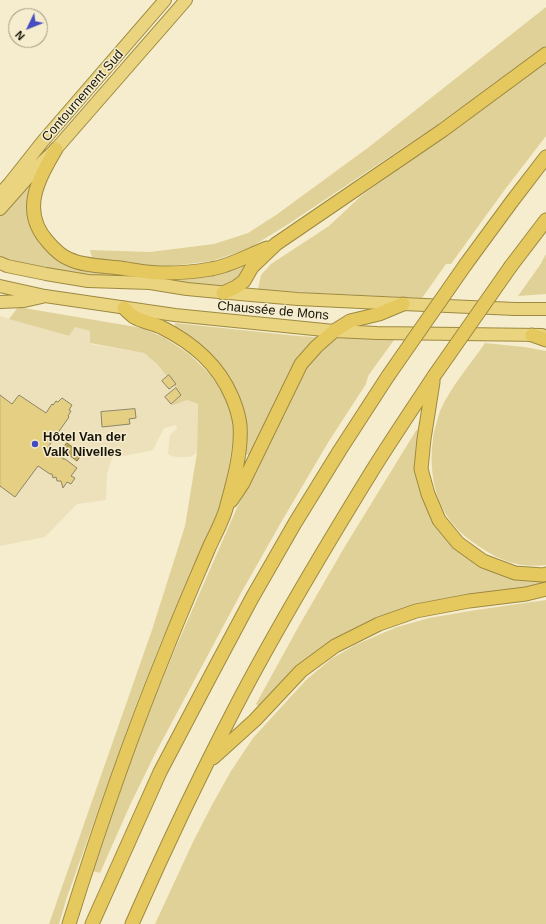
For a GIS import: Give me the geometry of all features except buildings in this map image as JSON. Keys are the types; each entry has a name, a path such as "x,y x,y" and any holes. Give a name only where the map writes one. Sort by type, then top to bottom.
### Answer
{"highway":[{"name":"Contournement Sud","path":"0,194 43,141 165,0"},
{"name":"Contournement Sud","path":"0,209 38,166 56,149 186,0"},
{"path":"223,293 236,287 244,280 252,267 276,244 443,130 546,54"},
{"path":"56,149 34,192 33,205 36,221 43,236 55,250 70,260 87,264 161,273 187,272 212,269 276,244"},
{"path":"92,924 160,772 252,598 295,524 340,450 388,376 466,264 546,157"},
{"path":"132,924 158,865 235,708 288,612 373,470 434,376 511,266 546,220"},
{"name":"Chaussée de Mons","path":"0,263 7,266 46,274 88,281 150,283 223,293 298,299 515,309 546,309"},
{"name":"Chaussée de Mons","path":"0,286 45,296 175,315 334,331 378,333 546,334"},
{"path":"0,302 24,301 45,296"},
{"path":"69,924 81,884 114,789 167,646 227,507 243,483 301,364 316,347 334,331 350,321 379,314 403,304"},
{"path":"124,308 134,317 174,334 196,349 209,361 223,378 233,399 240,424 240,445 227,507"},
{"path":"532,335 546,340"},
{"path":"434,376 421,469 428,494 439,520 458,543 483,561 515,573 546,574"},
{"path":"207,764 255,720 301,671 335,646 378,624 416,611 469,601 526,594 546,589"}],"shaded area":[{"path":"546,7 546,46 434,127 290,223 248,249 212,261 171,266 93,261 90,250 150,252 214,244 248,233 276,215 369,147"},
{"path":"546,60 546,136 451,264 446,264 422,298 258,289 261,275 271,264 329,226 361,196 471,117"},
{"path":"34,174 30,195 48,249 150,275 249,260 243,277 220,287 147,277 84,274 35,267 8,260 0,256 0,214"},
{"path":"546,254 546,294 518,296 540,265"},
{"path":"18,307 142,328 165,338 189,354 211,375 225,396 233,423 233,440 223,496 212,527 161,642 136,705 67,897 59,924 49,924 152,630 185,526 197,453 198,404 187,400 171,406 180,393 157,364 144,353 90,343 90,331 75,327 69,336 9,319"},
{"path":"0,316 69,336 74,327 90,331 90,344 144,353 157,364 180,393 172,405 187,400 198,404 197,453 190,457 178,457 168,454 170,435 177,428 176,425 164,428 153,450 119,457 113,455 107,474 106,500 77,504 45,537 0,546"},
{"path":"175,323 315,337 316,341 251,456 245,454 245,417 238,394 232,383 226,373 210,354 193,338 175,327"},
{"path":"334,336 394,340 368,376 366,384 329,441 241,593 155,754 130,805 100,873 93,871 119,793 155,697 236,510 307,364"},
{"path":"485,343 546,351 546,565 529,566 505,561 490,554 475,544 453,524 447,516 435,487 432,467 432,447 434,432 440,411 455,384"},
{"path":"417,429 420,434 417,458 454,547 546,579 546,585 371,623 260,708 256,704 300,624 344,548"},
{"path":"67,443 82,454 77,461 62,450"},
{"path":"546,600 546,924 155,924 193,842 231,771 253,738 306,680 331,659 355,645 397,627 429,618"}],"place":[{"name":"Hôtel Van der Valk Nivelles","path":"35,444"}]}
